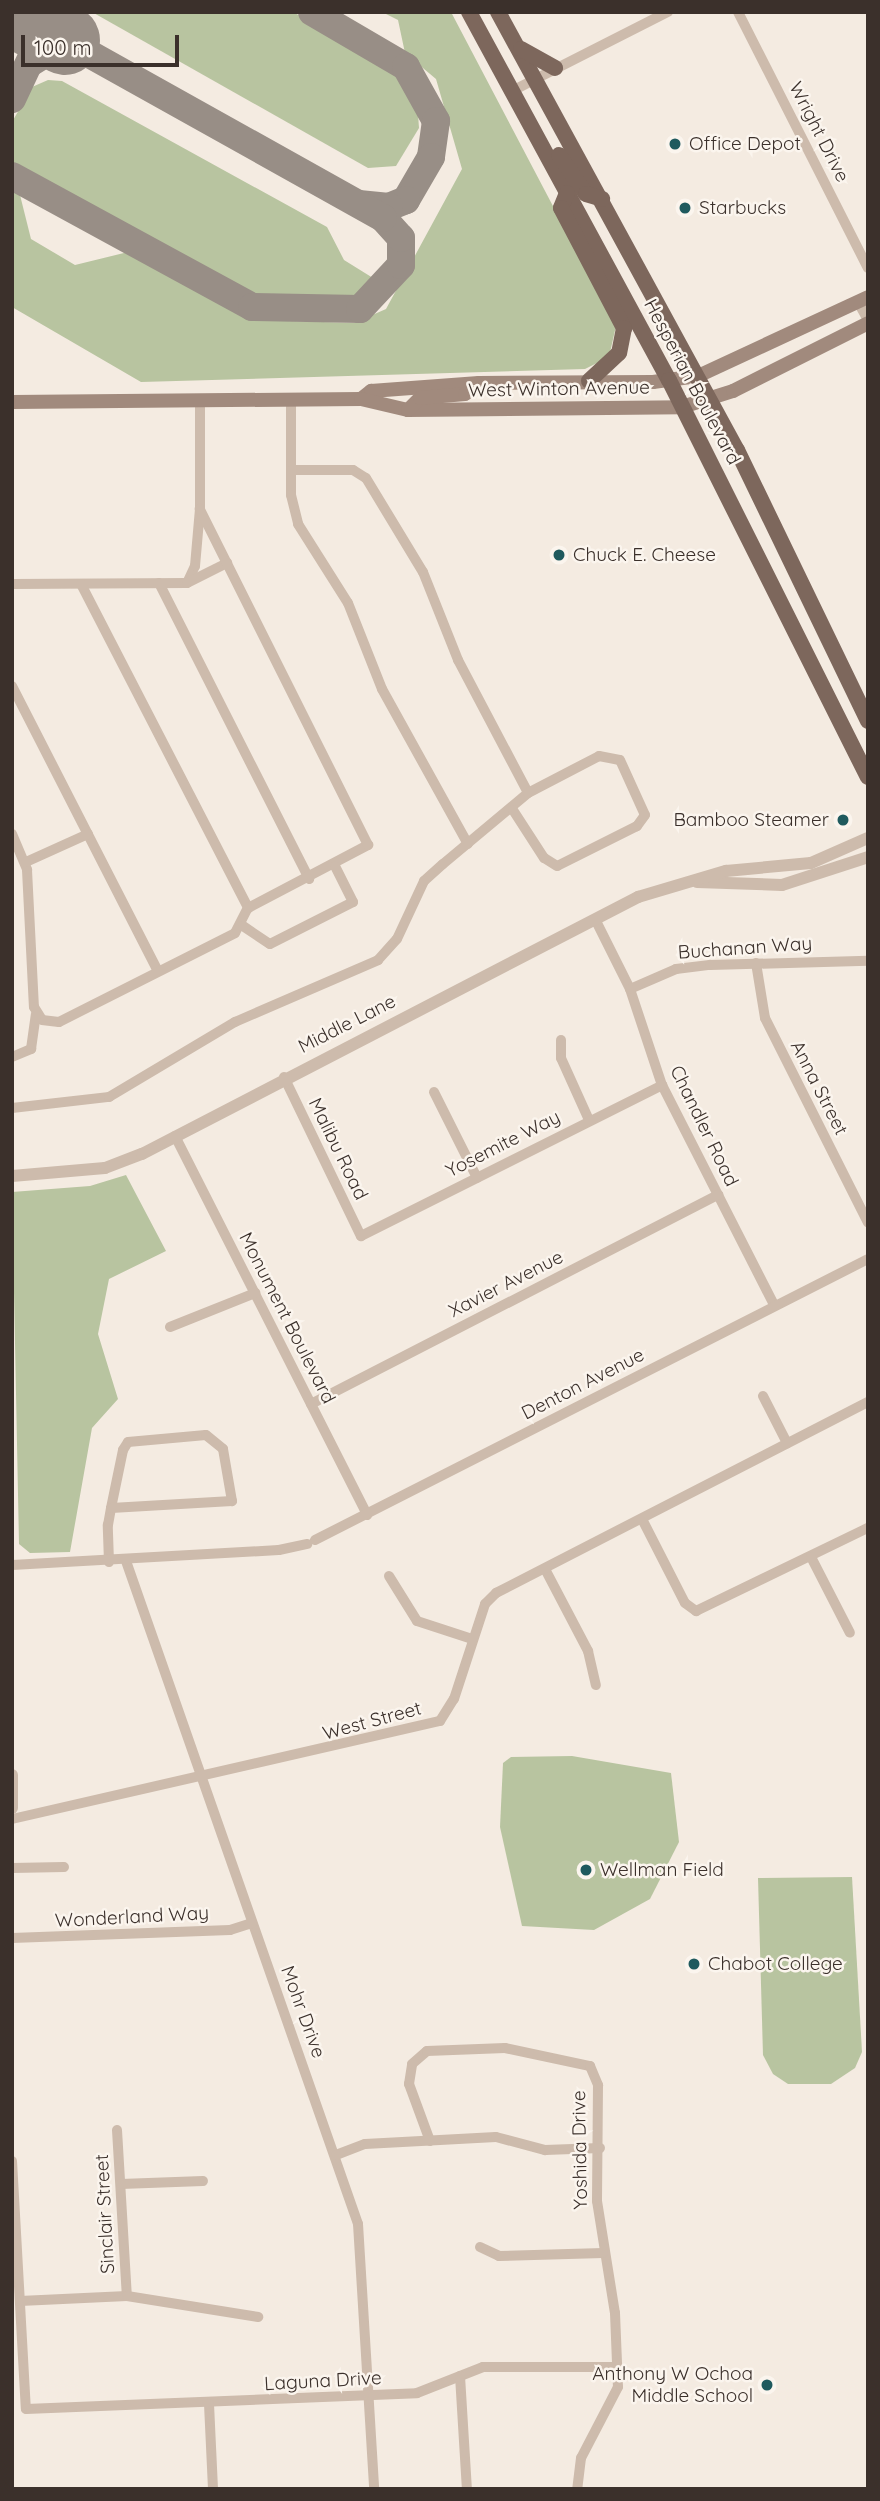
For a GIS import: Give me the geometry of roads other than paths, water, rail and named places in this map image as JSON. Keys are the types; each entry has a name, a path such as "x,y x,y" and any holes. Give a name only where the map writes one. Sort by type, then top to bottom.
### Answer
{"main road":[{"name":"Hesperian Boulevard","path":"469,12 669,380 868,777"},
{"name":"Hesperian Boulevard","path":"501,15 698,376 868,722"},
{"path":"516,46 555,68"},
{"path":"535,131 586,194 602,199"},
{"path":"567,193 561,208 624,328 619,353 589,381"},
{"name":"West Winton Avenue","path":"361,399 372,391 479,383 669,380 698,376 863,300"},
{"name":"West Winton Avenue","path":"12,402 361,399 408,410 682,407 710,400 868,321"},
{"path":"408,410 420,398 465,394 479,383"}],"street":[{"path":"512,91 668,12"},
{"name":"Wright Drive","path":"738,12 868,268"},
{"path":"863,300 868,321"},
{"path":"291,400 298,524 353,612 382,689 468,844"},
{"path":"187,583 195,566 200,509 200,401"},
{"path":"293,470 353,470 366,478 423,572 458,660 528,793"},
{"path":"200,509 367,833 365,849 248,908"},
{"path":"12,584 187,583 226,563"},
{"path":"36,1014 48,1022 66,1020 243,926 248,908 81,583"},
{"path":"159,583 309,879"},
{"path":"12,686 159,971"},
{"path":"12,1108 109,1097 235,1022 377,960 397,939 425,881 513,810 528,793 609,754 622,764 645,815 637,827 557,866 544,858 513,810"},
{"path":"12,834 26,862 36,1014 31,1049 12,1056"},
{"path":"26,862 88,834"},
{"name":"Middle Lane","path":"12,1176 105,1168 175,1136 284,1077 595,919 662,888 693,882 726,871 811,863 868,838"},
{"name":"Middle Lane","path":"693,882 782,885 868,857"},
{"path":"243,926 270,944 353,902 335,866"},
{"name":"Chandler Road","path":"595,919 630,989 662,1085 775,1305"},
{"name":"Buchanan Way","path":"630,989 676,969 756,963 867,960"},
{"name":"Anna Street","path":"756,963 765,1018 868,1223"},
{"path":"561,1040 561,1058 589,1120"},
{"name":"Malibu Road","path":"284,1077 362,1236"},
{"name":"Yosemite Way","path":"362,1236 662,1085"},
{"path":"434,1092 477,1178"},
{"name":"Monument Boulevard","path":"175,1136 368,1515"},
{"name":"Xavier Avenue","path":"311,1404 718,1195"},
{"name":"Denton Avenue","path":"12,1565 126,1561 311,1542 868,1259"},
{"path":"170,1327 255,1293"},
{"path":"763,1396 787,1443"},
{"name":"West Street","path":"12,1819 201,1780 440,1721 454,1699 472,1639 496,1593 868,1402"},
{"path":"108,1562 111,1508 122,1450 135,1438 206,1435 223,1449 232,1502 111,1508"},
{"path":"642,1519 685,1603 696,1611 868,1528"},
{"path":"811,1557 850,1633"},
{"name":"Mohr Drive","path":"126,1561 201,1780 336,2155 363,2252 374,2489"},
{"path":"545,1569 588,1651 596,1685"},
{"path":"389,1576 417,1621 472,1639"},
{"path":"12,1775 12,1808"},
{"path":"12,1868 64,1867"},
{"name":"Wonderland Way","path":"12,1938 230,1930 252,1923"},
{"name":"Yoshida Drive","path":"429,2141 410,2084 412,2064 427,2051 505,2048 590,2066 598,2085 600,2148 597,2201 603,2253 615,2313 616,2402 581,2458 577,2489"},
{"name":"Sinclair Street","path":"117,2130 127,2296"},
{"path":"336,2155 365,2144 496,2137 545,2150 600,2148"},
{"path":"12,2161 20,2301 127,2296 258,2317"},
{"path":"121,2184 203,2182"},
{"path":"480,2247 499,2256 603,2253"},
{"name":"Laguna Drive","path":"20,2301 26,2409 209,2404 417,2393 482,2367 617,2367"},
{"path":"460,2376 467,2489"},
{"path":"209,2404 213,2489"}],"place":[{"name":"Office Depot","path":"675,144"},
{"name":"Starbucks","path":"685,208"},
{"name":"Chuck E. Cheese","path":"559,555"},
{"name":"Bamboo Steamer","path":"843,820"},
{"name":"Wellman Field","path":"586,1870"},
{"name":"Chabot College","path":"694,1964"},
{"name":"Anthony W Ochoa Middle School","path":"767,2385"}]}
